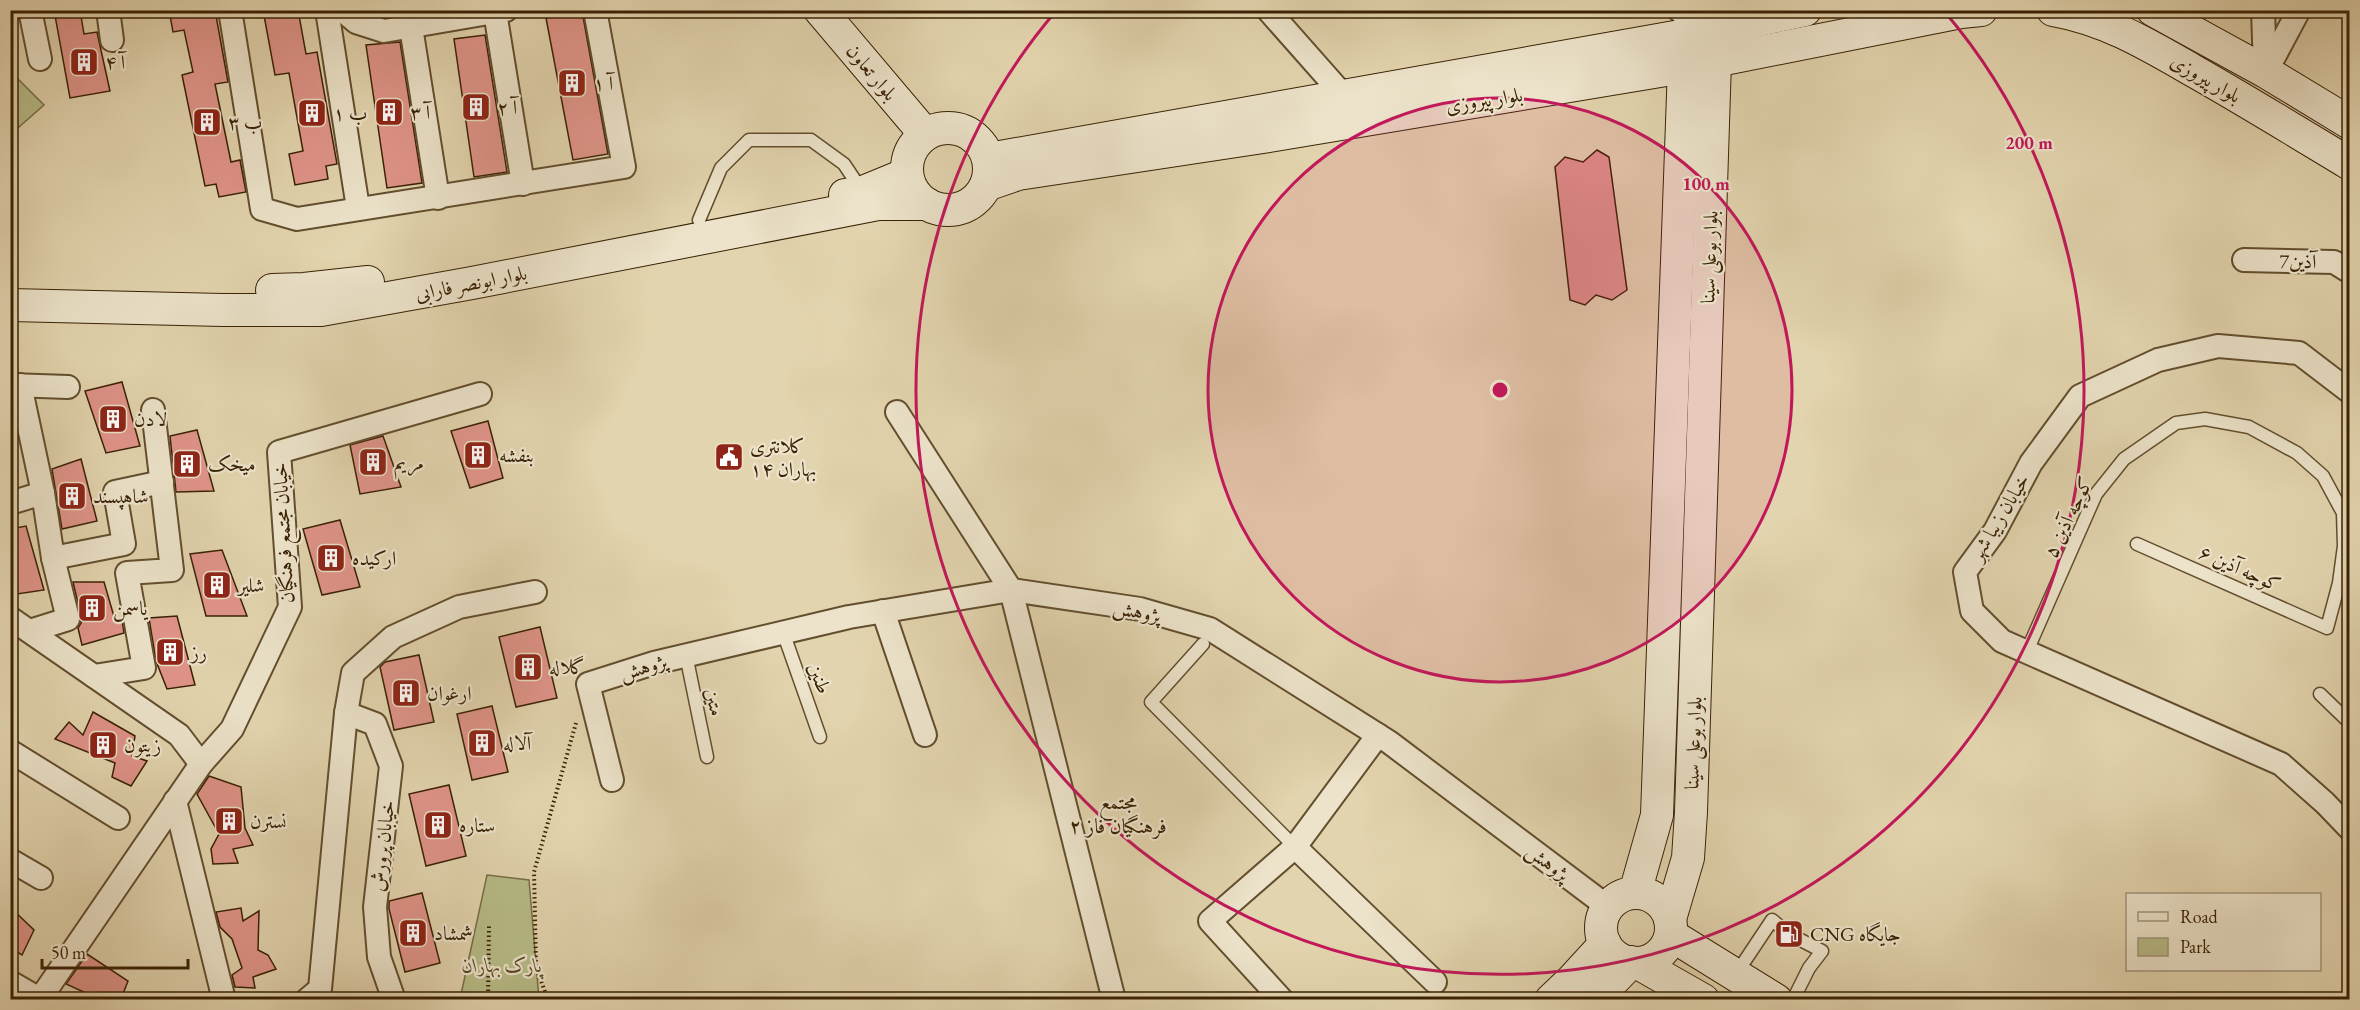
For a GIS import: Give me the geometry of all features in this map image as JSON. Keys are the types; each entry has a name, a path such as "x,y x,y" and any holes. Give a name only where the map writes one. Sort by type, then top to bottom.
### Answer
{"street":[{"path":"30,10 40,59"},
{"path":"108,10 112,40"},
{"path":"230,10 262,208 297,219 624,167 594,10"},
{"path":"327,10 358,208"},
{"path":"342,10 356,22 384,31 500,11 523,184"},
{"name":"بلوار تعاون","path":"820,10 925,134"},
{"path":"1268,10 1344,96"},
{"path":"1679,10 1702,32"},
{"name":"بلوار پیروزی","path":"987,172 1344,96 1702,32 1804,10"},
{"name":"بلوار پیروزی","path":"987,172 1018,174 1263,137 1684,67 1961,12 1981,10"},
{"name":"بلوار پیروزی","path":"2053,10 2095,20 2130,35 2244,99 2349,164"},
{"name":"بلوار پیروزی","path":"2153,10 2266,72 2349,123"},
{"path":"2263,10 2266,72"},
{"path":"2266,72 2299,10"},
{"path":"411,27 438,198"},
{"name":"بلوار بوعلی سینا","path":"1671,927 1688,858 1691,812 1715,61 1702,32"},
{"name":"بلوار بوعلی سینا","path":"1622,900 1657,815 1684,67 1702,32"},
{"path":"939,127 956,128 970,133 982,144 987,172 979,197 968,205 954,210 940,210 927,204 913,191 907,174 907,158 914,144 925,134 939,127"},
{"name":"بلوار ابونصر فارابی","path":"10,305 321,310 472,284 863,192 907,174"},
{"name":"بلوار ابونصر فارابی","path":"10,285 227,292 304,289 387,279 701,229 878,204 927,204"},
{"name":"آذین7","path":"2244,260 2334,262 2349,272"},
{"name":"خیابان زیبا شهر","path":"2349,392 2299,353 2218,346 2158,360 2080,396 2031,463 1995,531 1965,572 1972,611 2002,641 2281,764 2325,803 2349,829"},
{"path":"30,631 68,619 53,558 43,493 15,385 68,387"},
{"name":"خیابان مجتمع فرهنگیان","path":"40,999 201,764 232,729 290,607 279,452 480,394"},
{"path":"94,676 144,668 127,573 172,570 153,410"},
{"path":"897,412 1011,590 1114,999"},
{"path":"53,558 124,544 116,492 162,482"},
{"path":"10,503 43,493"},
{"name":"پژوهش","path":"588,684 686,655 783,632 883,611 1011,590 1140,609 1210,629 1378,735 1622,900"},
{"path":"307,999 320,989 346,713 353,673 393,637 459,607 535,592"},
{"path":"883,611 925,735"},
{"path":"10,618 179,735 201,764"},
{"path":"588,684 612,780"},
{"name":"خیابان پرورش","path":"346,713 375,724 391,766 375,907 379,957 394,999"},
{"path":"1282,999 1210,921 1294,847 1378,735"},
{"path":"10,751 118,818"},
{"path":"175,801 224,999"},
{"path":"1294,847 1434,982"},
{"path":"10,860 41,878"},
{"path":"1703,999 1634,963 1620,959 1605,944 1601,932 1602,919 1622,900 1650,896 1663,905 1671,927 1735,975 1776,999"},
{"path":"1594,999 1634,963 1653,959 1665,949 1671,927"},
{"path":"1551,999 1605,944"},
{"path":"10,982 40,999"}],"lane":[{"path":"701,229 722,168 749,140 811,141 844,164 863,192"},
{"name":"کوچه آذین ۵","path":"2027,651 2096,494 2124,459 2132,453 2176,423 2205,419 2249,427 2297,453 2323,476 2343,513 2344,546 2339,583 2327,628"},
{"name":"کوچه آذین ۶","path":"2138,544 2327,628"},
{"name":"طنین","path":"783,632 820,737"},
{"path":"1203,644 1150,702 1294,847"},
{"name":"متین","path":"686,655 707,757"},
{"path":"2320,694 2349,723"},
{"path":"1735,975 1772,920 1789,934 1822,951 1809,968 1793,999"}],"path":[{"path":"548,999 536,967 534,872 588,684"},
{"path":"488,999 489,926"}],"green space":[{"path":"11,72 44,105 10,134"},
{"name":"پارک بهاران","path":"487,875 529,880 539,999 460,999"}],"building":[{"name":"آ ۴","path":"54,10 80,10 84,34 97,32 110,91 70,98"},
{"name":"ب ۳","path":"169,10 215,10 228,82 215,84 231,162 240,160 246,192 219,197 216,184 205,186 182,75 193,72 184,30 173,32"},
{"name":"ب ۱","path":"263,10 298,10 306,54 317,52 337,164 326,166 328,179 295,185 289,154 303,151 289,73 275,75"},
{"name":"آ ۱","path":"582,11 608,154 573,160 546,18"},
{"name":"آ ۲","path":"485,35 507,172 474,177 454,39"},
{"name":"آ ۳","path":"400,42 422,183 387,188 366,45"},
{"path":"1597,150 1609,157 1627,290 1612,300 1596,295 1585,305 1570,300 1555,167 1565,157 1583,162"},
{"name":"لادن","path":"122,382 140,446 106,453 85,391"},
{"name":"بنفشه","path":"488,421 503,478 470,488 451,431"},
{"name":"میخک","path":"197,430 214,491 176,492 170,436"},
{"name":"مریم","path":"383,436 401,487 360,494 350,445"},
{"name":"شاهپسند","path":"81,459 97,521 62,529 52,469"},
{"name":"ارکیده","path":"340,520 360,587 322,595 303,529"},
{"path":"26,526 44,590 17,594 10,576 10,529"},
{"name":"شلیر","path":"222,550 247,616 206,616 190,554"},
{"name":"یاسمن","path":"73,582 104,582 115,620 122,620 124,633 82,645 78,628 81,616"},
{"name":"رز","path":"177,616 195,685 167,689 156,661 149,618"},
{"name":"گلاله","path":"540,627 557,698 516,707 499,637"},
{"name":"ارغوان","path":"419,655 434,722 394,730 380,667 385,662"},
{"name":"آلاله","path":"492,706 508,772 472,780 457,714"},
{"name":"زیتون","path":"93,712 135,736 132,756 147,761 131,786 112,777 115,763 55,739 69,722 83,735"},
{"name":"نسترن","path":"209,776 241,787 245,828 253,845 233,849 238,863 213,864 211,849 219,834 197,794"},
{"name":"ستاره","path":"449,785 466,856 426,866 409,794"},
{"name":"شمشاد","path":"422,893 440,963 405,972 389,901"},
{"path":"10,907 34,930 22,955 10,948"},
{"path":"241,908 243,921 259,911 258,950 268,955 276,969 253,977 255,988 235,987 232,975 242,968 232,939 220,927 216,912"},
{"path":"87,954 128,981 121,999 99,999 66,984"}],"place":[{"name":"آ ۴","path":"84,62"},
{"name":"آ ۱","path":"572,83"},
{"name":"آ ۲","path":"476,107"},
{"name":"آ ۳","path":"389,112"},
{"name":"ب ۱","path":"312,113"},
{"name":"ب ۳","path":"207,122"},
{"name":"لادن","path":"113,419"},
{"name":"بنفشه","path":"478,455"},
{"name":"کلانتری ۱۴ بهاران","path":"729,457"},
{"name":"مریم","path":"373,462"},
{"name":"میخک","path":"187,464"},
{"name":"شاهپسند","path":"72,496"},
{"name":"ارکیده","path":"331,558"},
{"name":"شلیر","path":"217,585"},
{"name":"یاسمن","path":"92,608"},
{"name":"رز","path":"170,652"},
{"name":"گلاله","path":"528,667"},
{"name":"ارغوان","path":"406,693"},
{"name":"آلاله","path":"482,743"},
{"name":"زیتون","path":"103,745"},
{"name":"نسترن","path":"229,821"},
{"name":"ستاره","path":"438,825"},
{"name":"شمشاد","path":"413,933"},
{"name":"CNG جایگاه","path":"1789,934"}],"district":[{"name":"مجتمع فرهنگیان فاز ۲","path":"1118,814"}]}
